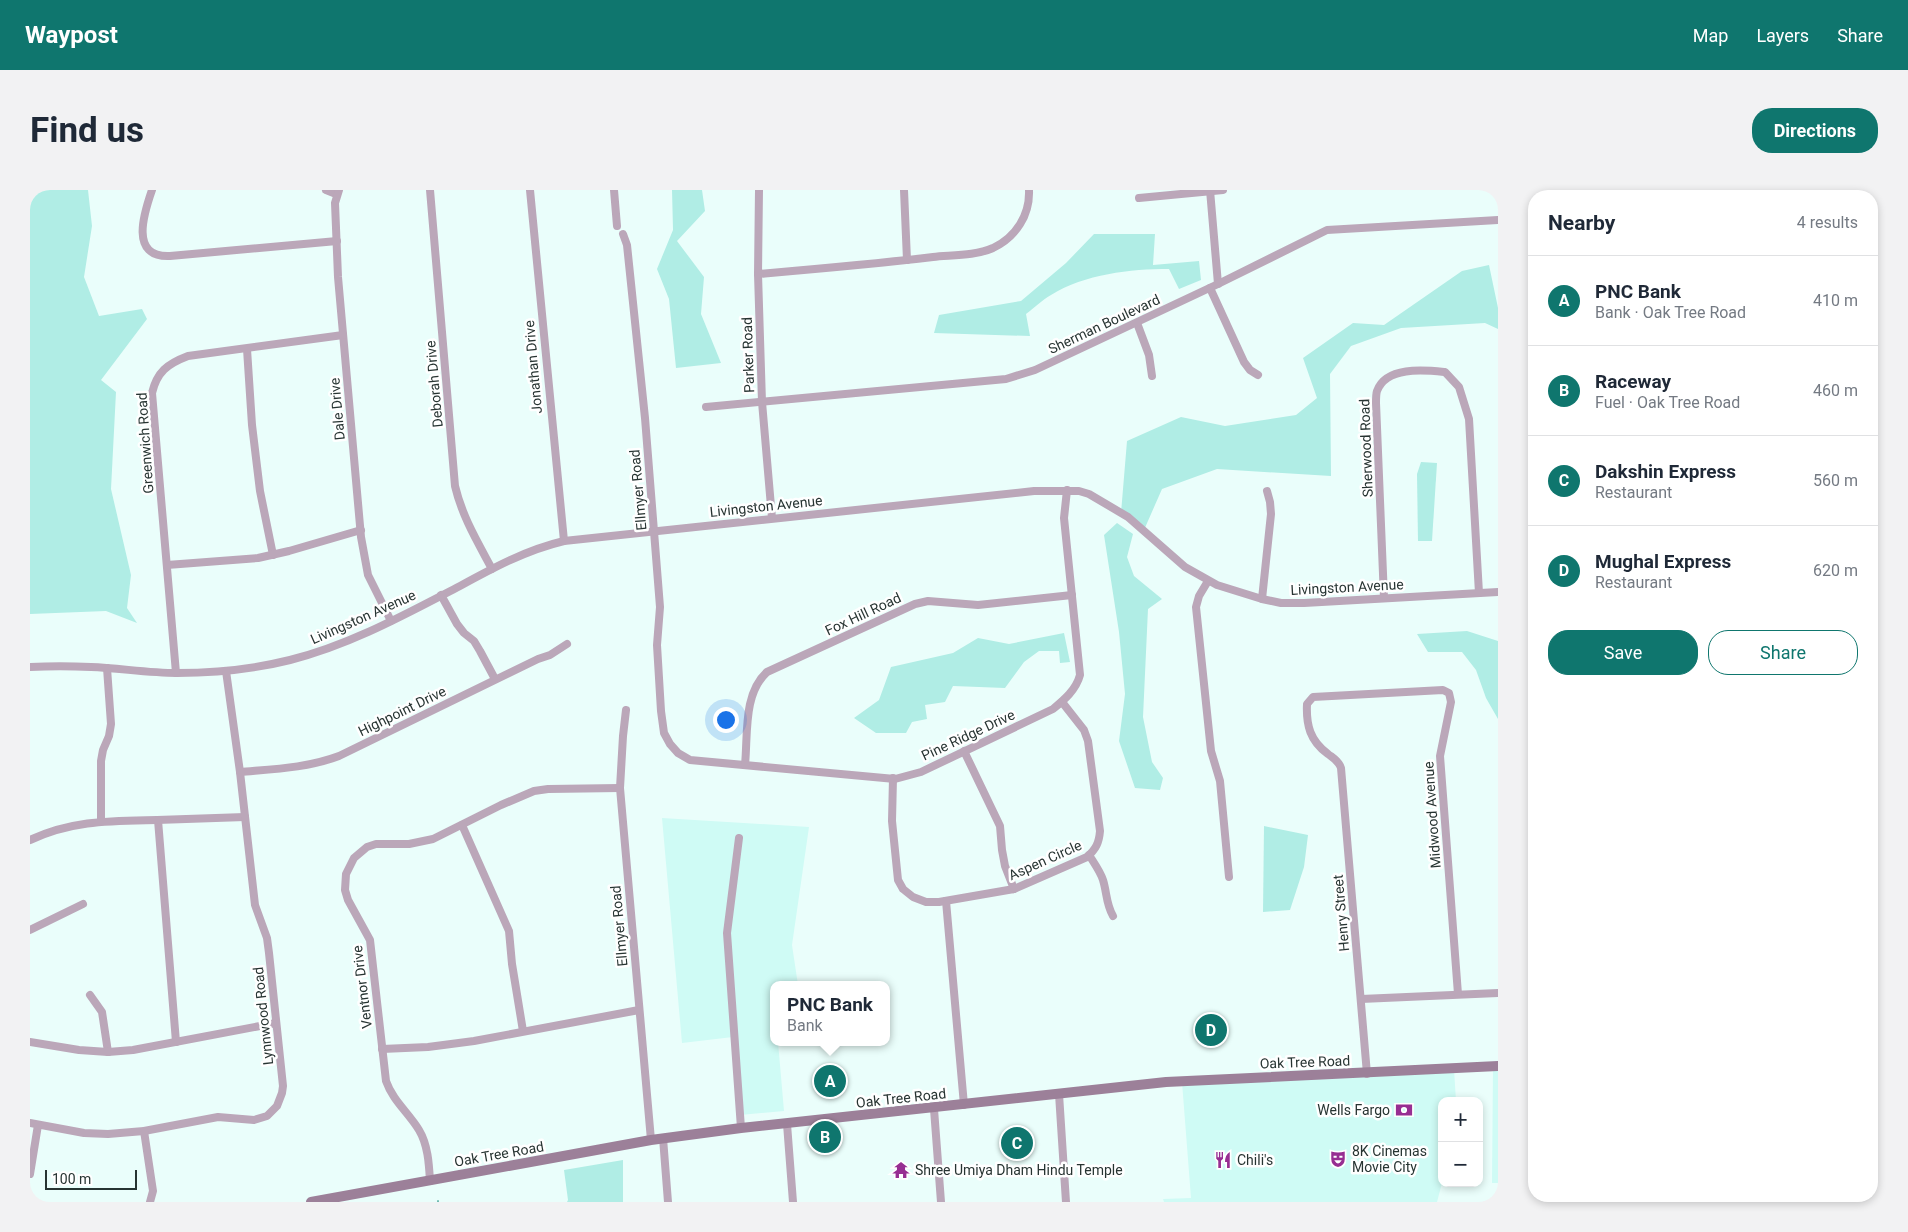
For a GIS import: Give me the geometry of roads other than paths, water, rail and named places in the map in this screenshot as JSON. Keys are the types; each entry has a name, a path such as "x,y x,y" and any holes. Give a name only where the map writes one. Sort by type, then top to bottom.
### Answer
{"main road":[{"name":"Oak Tree Road","path":"311,1202 651,1140 740,1128 964,1106 1166,1082 1367,1074 1498,1066"}],"street":[{"path":"152,190 146,207 142,237 150,250 159,255 170,256 337,240"},
{"path":"326,190 338,192"},
{"name":"Deborah Drive","path":"430,190 455,486 469,528 492,569"},
{"name":"Jonathan Drive","path":"530,190 564,541"},
{"path":"614,190 617,226"},
{"name":"Parker Road","path":"759,190 758,274 762,402 772,518"},
{"path":"904,190 907,260"},
{"path":"758,274 980,252 1004,241 1022,222 1029,203 1030,190"},
{"path":"1139,198 1223,190"},
{"path":"1210,191 1214,286 1244,362 1258,376"},
{"name":"Dale Drive","path":"338,192 337,240 343,335 364,563 391,621"},
{"name":"Sherman Boulevard","path":"706,407 1006,379 1036,370 1327,230 1498,220"},
{"name":"Ellmyer Road","path":"623,234 627,245 654,530 660,607 657,645 659,687 664,733 670,744"},
{"path":"1137,323 1150,354 1152,376"},
{"name":"Greenwich Road","path":"176,673 152,394 155,380 168,366 188,356 343,335"},
{"path":"247,349 252,425 260,491 273,555"},
{"name":"Sherwood Road","path":"1384,598 1376,403 1377,391 1381,385 1388,377 1397,373 1444,372 1459,387 1470,429 1479,593"},
{"name":"Livingston Avenue","path":"30,667 90,667 176,673 226,671 291,660 350,639 391,621 531,551 564,541 1034,490 1067,490 1089,494 1128,517 1185,567 1208,581 1233,591 1262,599 1304,603 1498,592"},
{"name":"Pine Ridge Drive","path":"670,744 678,753 690,760 893,778 921,772 1052,709 1062,702 1078,682 1080,675 1064,518 1067,490"},
{"path":"1262,599 1271,514 1267,491"},
{"path":"167,565 250,559 273,555 361,530"},
{"path":"1208,581 1199,596 1196,607 1211,751 1220,781 1229,877"},
{"name":"Fox Hill Road","path":"745,765 750,703 754,688 767,672 915,604 928,601 978,605 1072,595"},
{"path":"441,596 457,624 480,651 495,680"},
{"name":"Highpoint Drive","path":"240,772 296,767 326,761 339,756 538,659 550,655 566,644"},
{"path":"101,821 102,750 109,736 111,724 106,668"},
{"name":"Lynnwood Road","path":"34,1124 84,1133 108,1134 144,1131 218,1117 254,1120 267,1116 273,1111 280,1100 283,1086 266,938 256,905 226,671"},
{"name":"Midwood Avenue","path":"1330,756 1316,744 1308,730 1307,704 1313,697 1443,690 1449,693 1451,702 1440,756 1458,994"},
{"name":"Aspen Circle","path":"893,778 892,821 898,880 913,897 926,902 946,901 1014,889 1089,856 1095,850 1100,831 1088,740 1084,730 1062,702"},
{"name":"Ellmyer Road","path":"626,710 622,736 620,788 651,1140"},
{"path":"964,751 1000,826 1005,866 1014,889"},
{"name":"Henry Street","path":"1330,756 1340,763 1342,776 1367,1074"},
{"name":"Ventnor Drive","path":"430,1181 428,1157 420,1131 390,1092 386,1081 370,940 348,900 345,890 346,874 354,858 367,847 384,843 409,844 425,842 534,791 548,789 620,788"},
{"path":"30,840 71,826 101,821 245,816"},
{"path":"158,820 176,1042"},
{"path":"462,825 509,931 512,964 523,1031"},
{"path":"739,838 727,933 740,1128"},
{"path":"1089,856 1100,872 1104,882 1108,908 1113,916"},
{"path":"946,901 964,1106"},
{"path":"30,930 83,904"},
{"path":"1361,999 1498,993"},
{"path":"90,995 102,1012 108,1052"},
{"path":"382,1049 428,1047 639,1010"},
{"path":"30,1042 79,1050 108,1052 132,1050 276,1023"},
{"path":"1059,1094 1066,1202"},
{"path":"934,1109 941,1202"},
{"path":"30,1174 34,1124"},
{"path":"787,1124 793,1202"},
{"path":"144,1131 153,1191 150,1202"},
{"path":"663,1138 668,1202"}],"place":[{"name":"Mughal Express","path":"1211,1030"},
{"name":"PNC Bank","path":"830,1081"},
{"name":"Wells Fargo","path":"1404,1110"},
{"name":"Raceway","path":"825,1137"},
{"name":"Dakshin Express","path":"1017,1143"},
{"name":"8K Cinemas Movie City","path":"1338,1159"},
{"name":"Chili's","path":"1223,1160"},
{"name":"Shree Umiya Dham Hindu Temple","path":"901,1170"}]}
